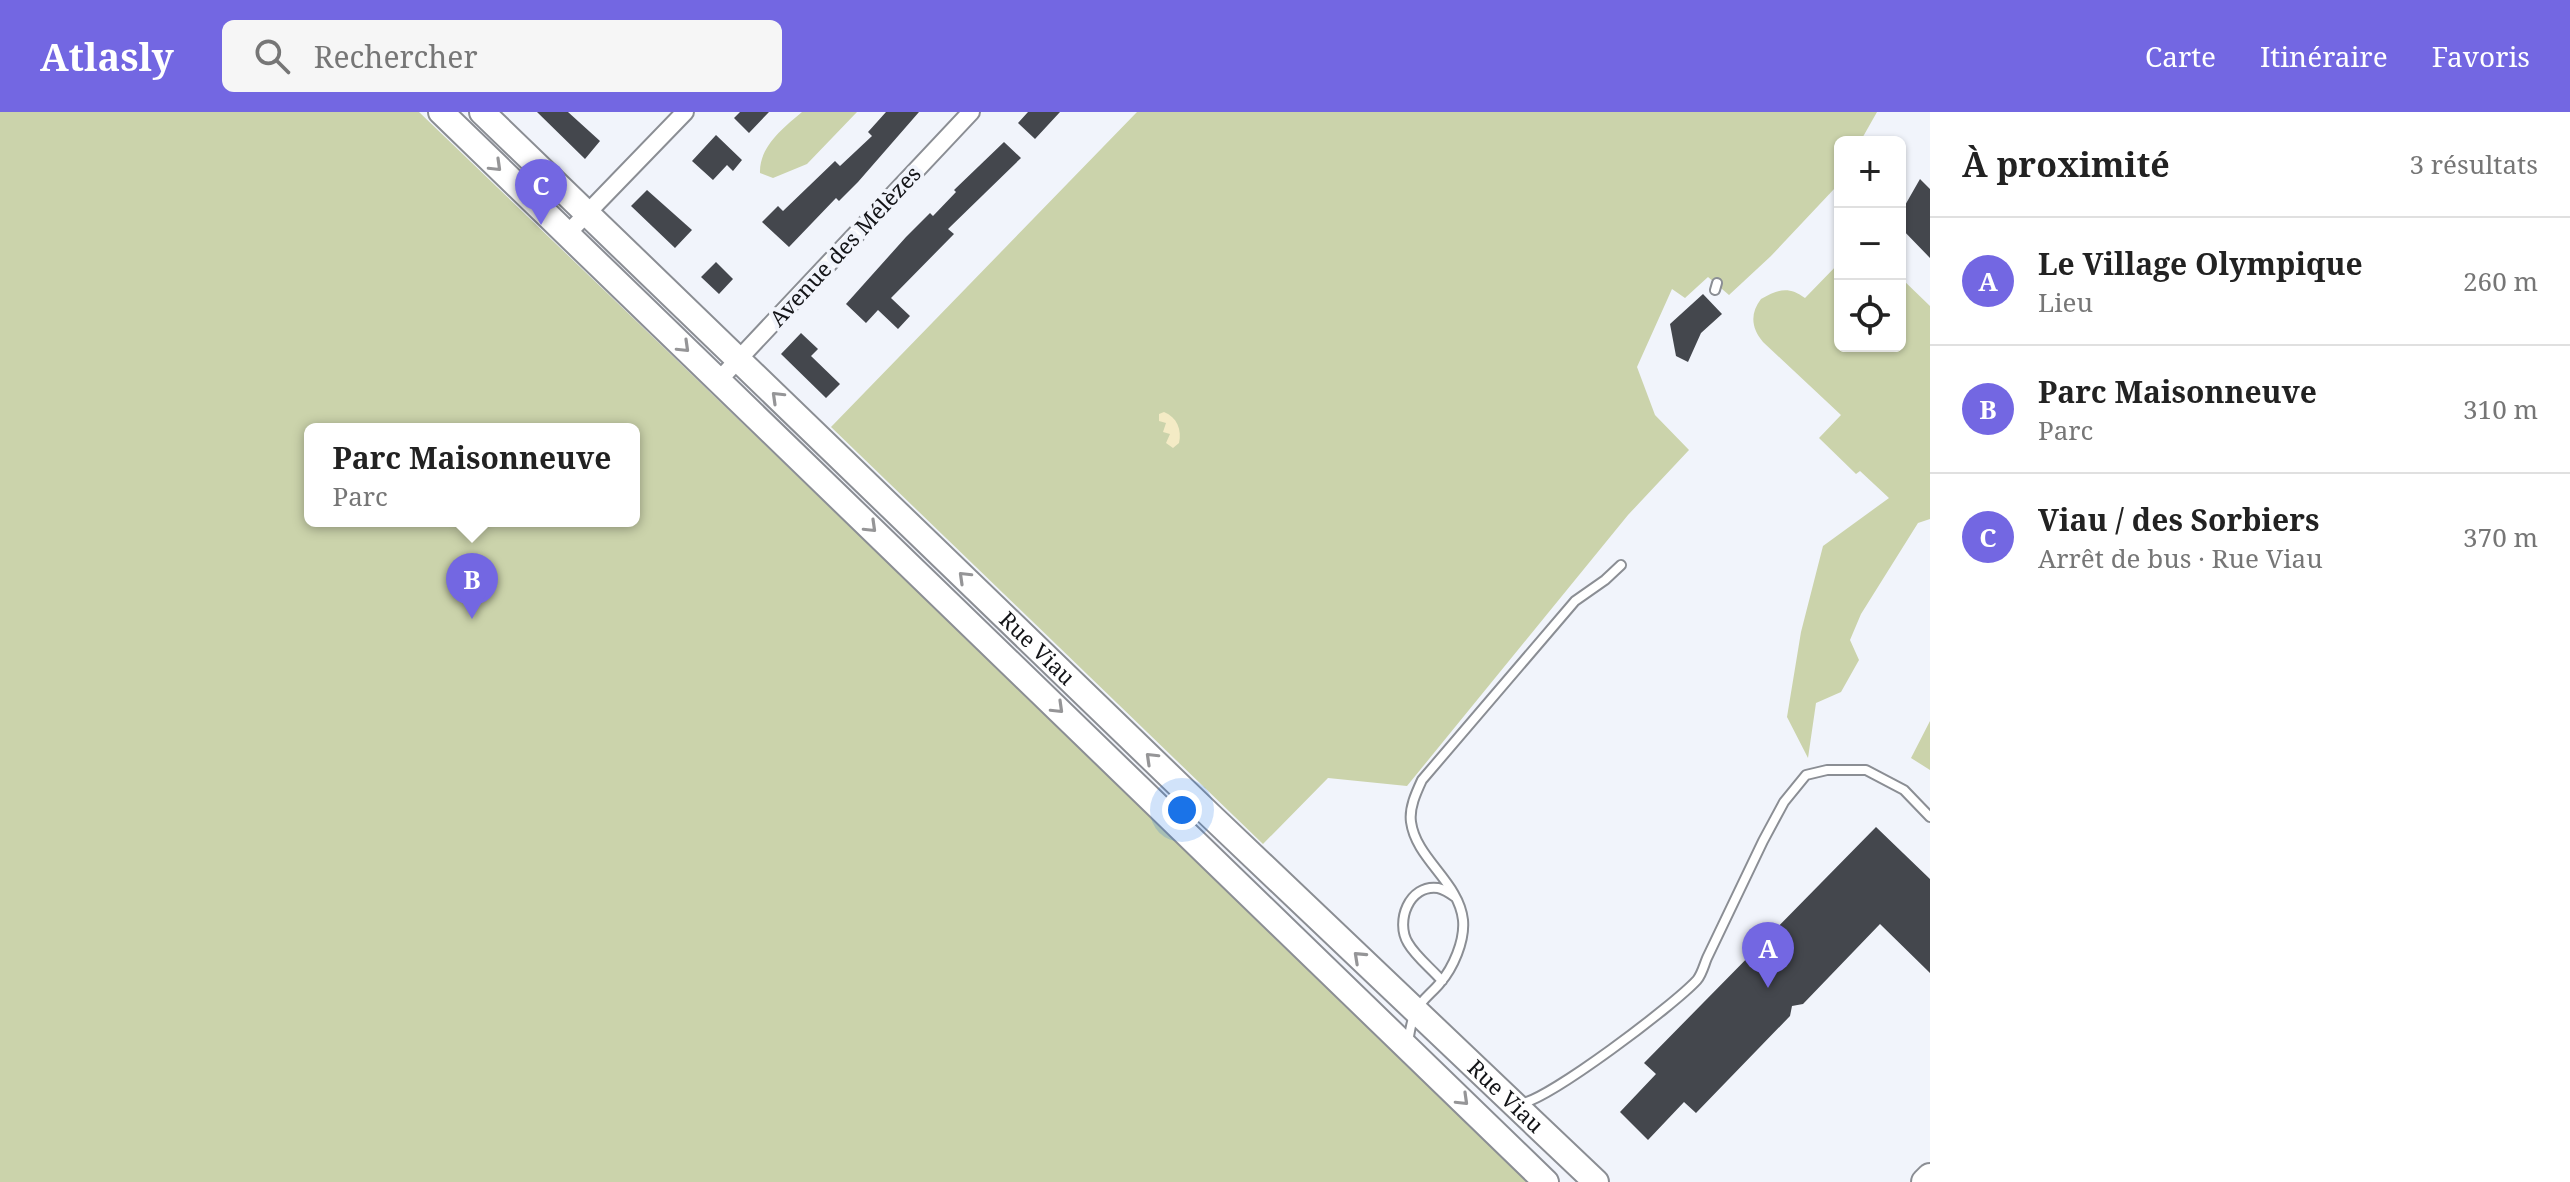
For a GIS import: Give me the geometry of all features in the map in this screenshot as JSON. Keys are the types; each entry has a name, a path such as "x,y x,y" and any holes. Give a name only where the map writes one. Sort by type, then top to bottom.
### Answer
{"main road":[{"name":"Rue Viau","path":"441,112 1546,1182"},
{"name":"Rue Viau","path":"482,112 1517,1105 1586,1179"},
{"path":"1925,1182 1930,1177"}],"street":[{"path":"567,234 685,112"},
{"name":"Avenue des Mélèzes","path":"719,380 971,112"}],"lane":[{"path":"1407,1046 1416,1010 1442,981 1461,942 1463,921 1456,897 1411,823 1411,809 1422,780 1575,601 1621,565"},
{"path":"1517,1105 1525,1104 1564,1081 1667,1007 1700,977 1763,841 1784,802 1806,775 1827,770 1866,770 1904,790 1930,817"},
{"path":"1442,981 1408,943 1403,928 1404,915 1416,894 1426,890 1438,888 1456,897"}],"green space":[{"path":"0,112 419,112 1531,1182 0,1182"},
{"path":"802,112 857,112 807,164 773,178 760,173 768,146"},
{"path":"1137,112 1877,112 1863,136 1834,136 1834,189 1729,295 1708,277 1685,298 1672,289 1637,367 1655,415 1689,450 1628,515 1407,786 1328,778 1263,844 831,427"},
{"path":"1834,268 1834,352 1906,352 1906,283 1930,306 1930,519 1918,523 1861,614 1850,640 1859,660 1841,692 1816,703 1808,758 1787,717 1801,632 1823,546 1889,498 1860,471 1856,474 1819,438 1841,415 1763,342 1754,326 1754,315 1761,299 1778,291 1789,290 1805,298"},
{"path":"1930,721 1930,770 1911,758"}],"sand":[{"path":"1164,412 1172,417 1179,429 1179,443 1173,448 1166,443 1170,434 1163,432 1166,423 1159,421 1159,414"}],"building":[{"path":"537,112 568,112 600,141 585,159"},
{"path":"740,112 769,112 749,133 734,118"},
{"path":"886,112 919,112 858,182 839,201 836,198 789,247 762,222 778,206 783,211 835,161 840,166 872,136 868,132"},
{"path":"1028,112 1060,112 1035,139 1018,123"},
{"path":"716,135 742,160 733,171 727,165 713,180 692,161"},
{"path":"1004,142 1021,158 948,229 954,234 891,298 910,316 898,329 878,310 866,323 846,304 906,237 930,213 933,216 956,192 954,190"},
{"path":"1920,179 1930,189 1930,258 1906,233 1906,204"},
{"path":"647,190 692,230 675,248 631,206"},
{"path":"716,262 733,279 719,294 701,277"},
{"path":"1703,294 1722,314 1701,333 1688,362 1676,356 1670,324"},
{"path":"801,333 818,349 811,356 840,384 826,398 781,354"},
{"path":"1876,827 1930,879 1930,973 1880,924 1803,1004 1792,1006 1790,1016 1696,1113 1684,1102 1648,1140 1620,1112 1656,1074 1644,1063"}],"place":[{"name":"Viau / des Sorbiers","path":"541,225"},
{"name":"Parc Maisonneuve","path":"472,619"},
{"name":"Le Village Olympique","path":"1768,988"}]}
